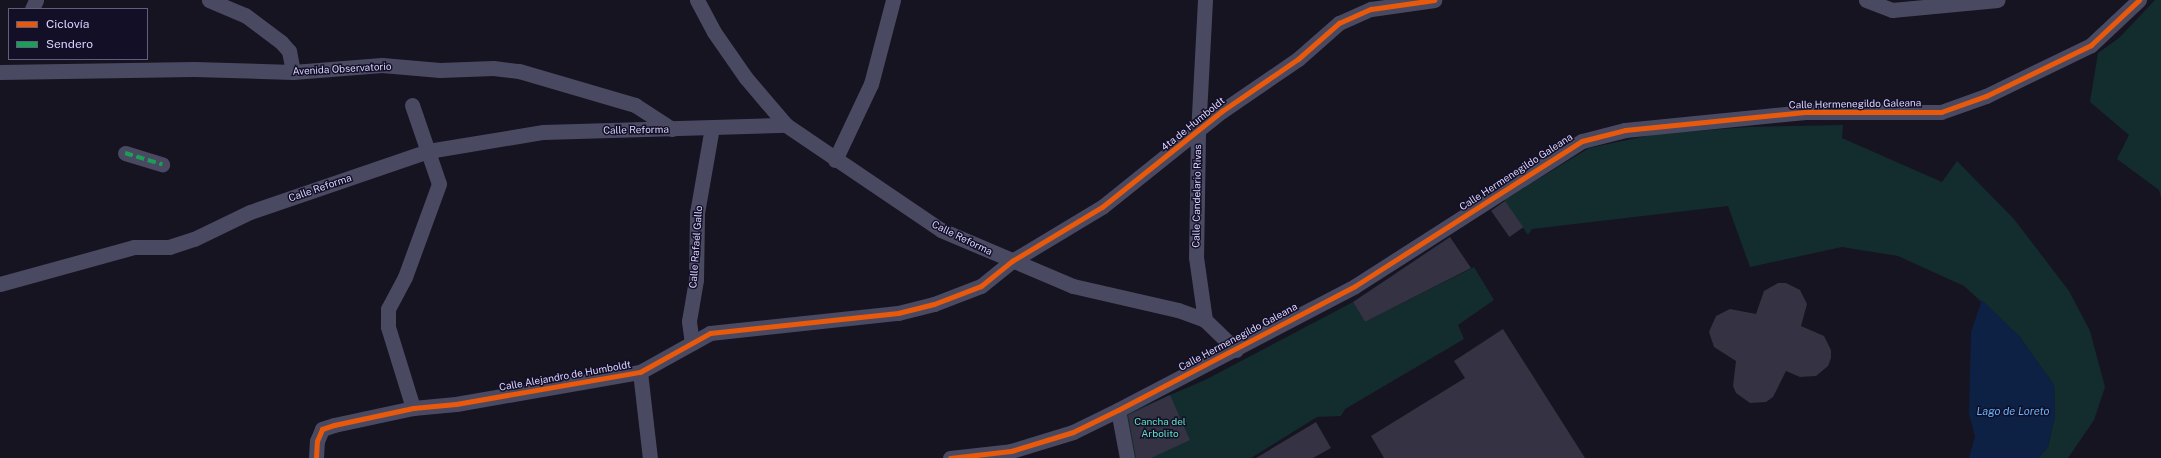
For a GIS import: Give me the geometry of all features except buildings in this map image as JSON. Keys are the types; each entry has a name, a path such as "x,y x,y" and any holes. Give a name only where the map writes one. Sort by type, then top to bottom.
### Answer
{"street":[{"path":"209,0 245,15 280,42 289,51 293,72"},
{"path":"697,0 714,32 746,78 786,125"},
{"path":"835,160 870,84 893,0"},
{"name":"Calle Candelario Rivas","path":"1204,0 1198,133 1196,257 1205,320"},
{"name":"4ta de Humboldt","path":"1012,261 1102,208 1198,133 1222,112 1298,59 1339,23 1372,9 1434,0"},
{"path":"1866,0 1892,10 1998,0"},
{"name":"Calle Hermenegildo Galeana","path":"950,458 1011,451 1073,432 1118,410 1236,350 1355,286 1582,141 1626,130 1805,112 1941,112 1986,96 2091,45 2139,0"},
{"name":"Avenida Observatorio","path":"0,72 24,66 293,72 382,65 440,70 493,68 519,71 635,105 672,129"},
{"path":"412,105 439,184 437,197 405,277 388,309 388,327 413,408"},
{"name":"Calle Reforma","path":"0,284 134,247 169,247 194,239 250,212 428,151 543,132 786,125 835,160 941,230 1073,286 1178,310 1205,320 1236,350"},
{"name":"Calle Rafaél Gallo","path":"692,343 689,321 696,280 697,213 712,128"},
{"path":"125,153 162,164"},
{"name":"Calle Alejandro de Humboldt","path":"316,458 318,441 322,429 413,408 456,404 640,372 710,333 905,311 934,304 981,286 1012,261"},
{"path":"640,372 650,458"},
{"path":"1118,410 1127,458"}],"green space":[{"path":"2155,0 2161,0 2161,198 2159,190 2117,159 2129,135 2090,102 2098,53 2119,38"},
{"path":"1843,125 1842,138 1942,182 1957,161 2014,219 2069,291 2090,331 2105,387 2094,420 2068,458 2038,458 2048,447 2055,415 2054,385 2019,336 1964,286 1898,256 1842,247 1750,267 1728,206 1532,229 1528,235 1504,200 1589,148 1656,134 1748,127"},
{"name":"Cancha del Arbolito","path":"1474,267 1494,300 1458,325 1464,339 1345,409 1341,416 1317,417 1251,458 1134,458 1126,414 1205,380 1353,302 1365,322"}],"water":[{"name":"Lago de Loreto","path":"1982,300 2019,336 2054,385 2055,415 2048,447 2038,458 1969,458 1975,437 1969,414 1971,332"}],"marked path":[{"path":"125,153 162,164"}],"cycle path":[{"path":"316,458 317,441 322,429 334,425 413,408 456,404 640,372 710,333 898,313 934,304 981,286 1012,261 1102,207 1222,111 1298,59 1339,23 1371,9 1434,0"},
{"path":"950,458 1011,451 1073,432 1118,410 1355,286 1582,141 1625,130 1805,112 1941,112 1986,96 2091,45 2139,0"}]}
